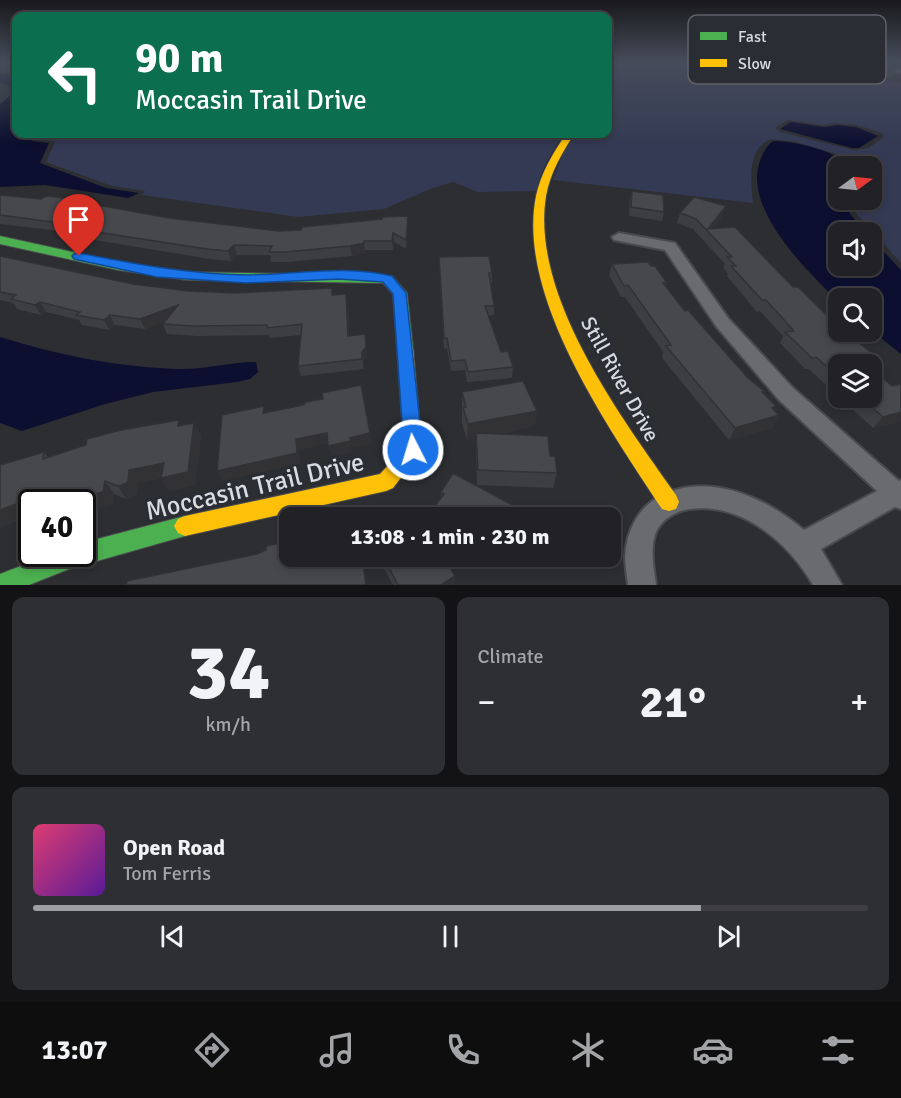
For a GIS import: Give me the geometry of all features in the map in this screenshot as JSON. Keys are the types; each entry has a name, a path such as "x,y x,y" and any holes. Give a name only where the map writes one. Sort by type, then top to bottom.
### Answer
{"street":[{"name":"Still River Drive","path":"567,138 557,152 547,174 540,205 541,247 549,279 563,321 586,369 616,423 669,502"},
{"path":"619,237 670,246 722,322 786,394 899,494 801,546"},
{"name":"Moccasin Trail Drive","path":"0,240 157,273 246,279 339,275 387,279 400,293 413,450 386,482 170,529 69,558 1,585"},
{"path":"642,585 637,564 639,537 651,516 669,502 692,496 719,498 747,507 775,524 801,546 828,585"}],"shaded area":[{"path":"612,89 901,89 901,263 882,242 882,222 864,222 855,210 882,210 882,156 841,156 796,142 771,139 757,150 754,158 751,176 753,203 553,180 563,153 573,138 612,138","holes":["788,120 822,125 834,123 857,125 882,133 884,137 868,148 854,150 780,132 775,128"]},
{"path":"12,94 12,138 30,138 32,141 49,143 40,163 106,188 139,193 128,198 45,185 0,187 0,104"},
{"path":"791,122 824,127 837,125 856,127 878,136 859,148 852,148 780,129"},
{"path":"561,138 547,161 536,191 478,192 453,182 430,189 384,209 298,217 142,195 145,191 112,186 46,162 55,142 38,139"},
{"path":"773,141 788,142 825,151 835,156 828,156 828,210 848,210 857,222 828,222 828,276 882,276 882,250 901,270 901,354 882,339 882,288 828,288 828,291 782,239 761,201 757,182 759,164 766,149"},
{"path":"0,337 67,355 113,363 182,369 256,362 258,372 250,379 237,382 153,392 105,404 22,431 0,423"}],"building":[{"path":"632,191 663,195 664,212 631,207"},
{"path":"0,195 41,199 46,196 76,199 169,218 279,231 382,219 382,217 408,216 406,240 393,233 392,241 364,241 364,243 350,246 269,252 272,246 234,245 228,251 77,229 79,228 64,225 67,224 0,215"},
{"path":"694,197 726,206 708,229 735,227 793,287 798,287 828,316 828,342 858,342 873,354 828,354 828,368 816,357 812,358 785,332 794,331 731,266 736,266 727,257 732,257 696,219 680,213"},
{"path":"0,256 133,284 188,291 235,293 332,288 332,295 346,294 348,336 365,334 366,347 362,352 362,359 298,366 302,324 267,328 267,325 163,324 178,305 140,319 110,315 104,320 76,315 80,312 40,302 35,305 11,299 16,295 0,292"},
{"path":"489,256 494,306 485,306 501,352 508,351 513,367 468,372 465,360 451,361 447,338 444,338 439,257"},
{"path":"648,262 651,266 655,266 667,283 663,283 685,311 688,310 748,378 764,391 762,392 776,406 772,408 779,415 735,428 666,346 671,345 628,285 624,286 612,264"},
{"path":"882,378 892,386 901,384 901,412 883,417 873,408 882,408"},
{"path":"523,381 537,411 468,424 463,408 466,407 462,392"},
{"path":"361,385 370,433 350,438 351,441 328,446 327,433 296,439 297,453 217,471 222,415 264,406 263,413 303,405 306,402 323,399 322,393"},
{"path":"179,420 178,426 194,423 188,472 161,478 164,463 129,470 128,482 118,486 105,481 103,492 96,494 96,489 18,489 18,503 0,510 0,465 44,452 43,459 86,445 87,439 121,430"},
{"path":"476,433 548,436 550,456 555,456 557,473 478,470"},
{"path":"453,473 516,507 434,507 444,494 441,492"},
{"path":"279,543 279,567 364,567 366,585 126,585 127,581 257,554 266,550 266,546"},
{"path":"389,567 450,567 455,576 441,585 398,585"}],"traffic: fast":[{"path":"0,240 118,266 187,276 387,279 400,293 405,348"},
{"path":"1,585 69,558 185,526"}],"traffic: slow":[{"path":"568,138 550,168 541,195 541,245 549,284 580,362 601,399 669,502"},
{"path":"185,526 386,482 413,450 405,348"}],"route":[{"path":"79,256 157,273 246,279 339,275 387,279 400,293 413,450"}]}
